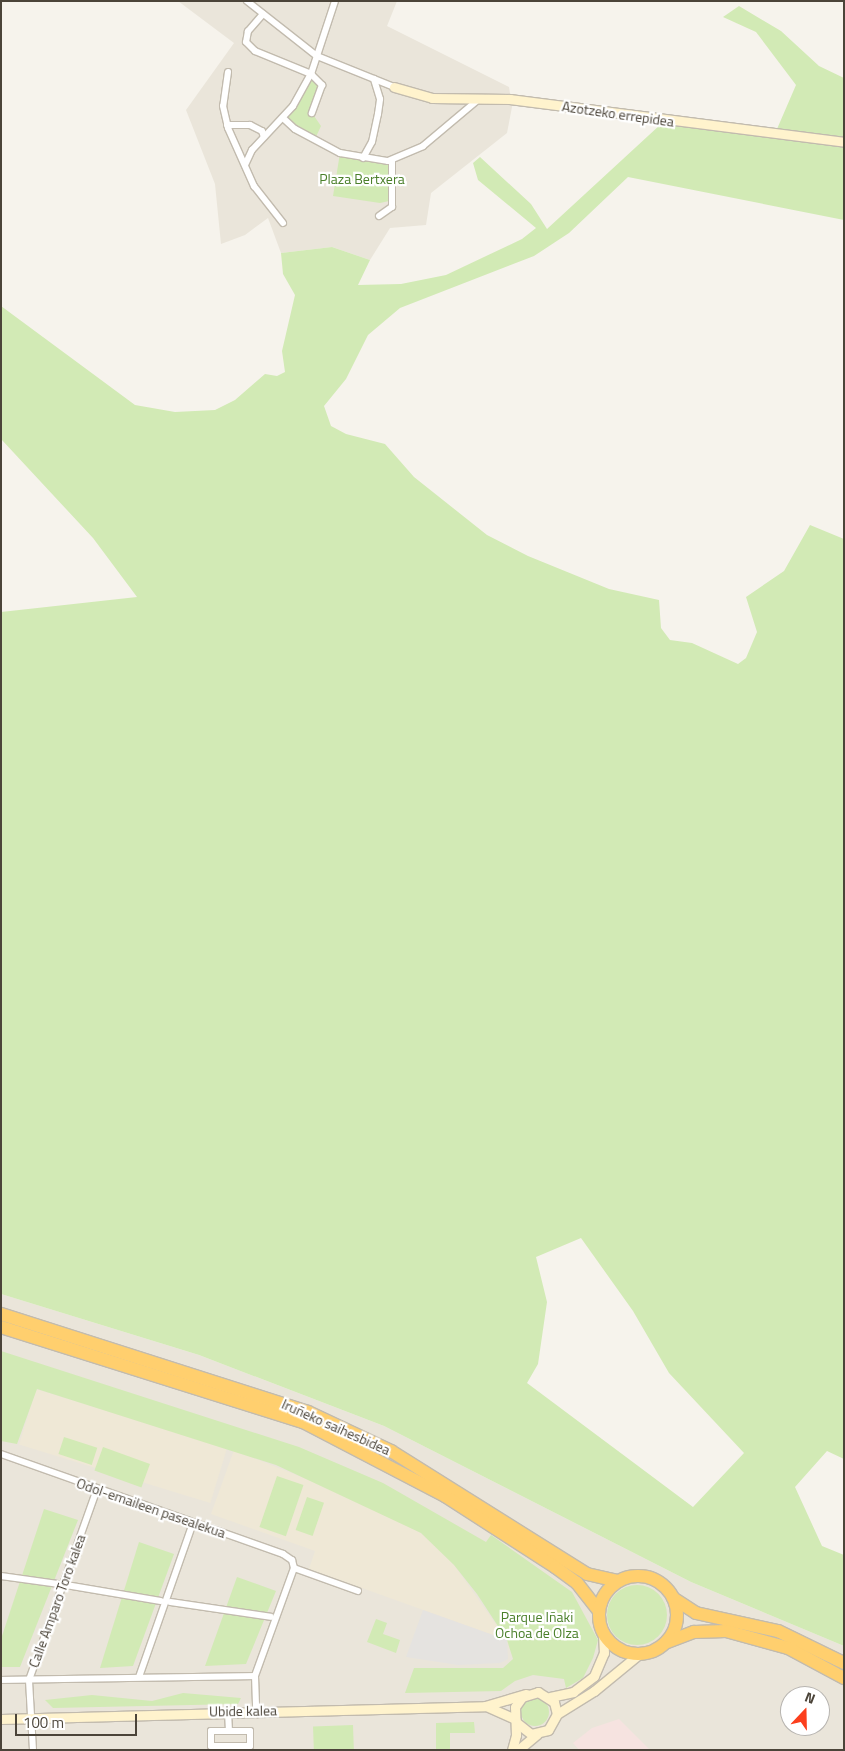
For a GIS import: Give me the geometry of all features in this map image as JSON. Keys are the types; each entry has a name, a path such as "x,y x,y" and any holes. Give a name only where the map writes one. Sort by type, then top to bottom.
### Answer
{"highway":[{"name":"Iruñeko saihesbidea","path":"1,1314 308,1412 391,1451 587,1574 618,1581"},
{"name":"Iruñeko saihesbidea","path":"1,1327 304,1422 445,1496 555,1567 577,1584 599,1611"},
{"path":"844,1664 778,1631 696,1613 673,1598 666,1588 649,1578 630,1577 618,1581 602,1599 599,1611 603,1633 618,1648 639,1654 694,1632 726,1631 788,1648 844,1678"},
{"path":"665,1643 676,1622 673,1598"}],"street":[{"path":"247,1 318,56 394,87"},
{"path":"245,165 252,150 283,118 311,74 335,1"},
{"path":"263,14 248,31 246,42 256,51 311,74 322,85 312,113"},
{"path":"228,72 223,106 227,125 254,186 283,223"},
{"path":"363,158 372,142 378,114 380,99 374,79"},
{"name":"Azotzeko errepidea","path":"394,87 424,97 532,102 844,142"},
{"path":"283,118 295,129 340,153 363,158 392,160 424,146 479,99"},
{"path":"227,125 250,125 262,130 264,137"},
{"path":"379,216 392,207 392,160"},
{"name":"Odol-emaileen pasealekua","path":"1,1454 284,1554 292,1560 294,1568 358,1591"},
{"name":"Calle Amparo Toro kalea","path":"33,1750 29,1680 97,1489"},
{"path":"139,1677 194,1523"},
{"path":"256,1711 255,1676 294,1568"},
{"path":"1,1576 162,1601"},
{"path":"170,1602 270,1617"},
{"path":"512,1750 518,1702 526,1694 538,1692 550,1697 573,1692 594,1676 604,1653 603,1633"},
{"path":"557,1714 594,1692 639,1654"},
{"path":"1,1680 255,1676"},
{"name":"Ubide kalea","path":"1,1719 32,1715 485,1706 526,1694"},
{"path":"518,1750 537,1734 553,1726 557,1714 550,1697"},
{"name":"Ubide kalea","path":"485,1706 516,1721"},
{"path":"228,1712 229,1731"},
{"path":"516,1721 525,1731 537,1734"},
{"path":"211,1731 229,1731 250,1731 250,1748 211,1746 211,1731"}],"shaded area":[{"path":"178,1 397,1 387,26 509,87 512,107 507,133 431,193 426,225 390,228 370,260 332,247 281,253 268,218 245,235 221,244 215,184 186,110 234,43"},
{"path":"1,1294 199,1355 384,1426 691,1582 844,1646 844,1750 1,1750"},
{"path":"36,1389 227,1447 210,1503 19,1444"},
{"path":"234,1450 336,1491 421,1533 454,1565 507,1640 309,1569 315,1551 211,1514"},
{"path":"423,1610 507,1640 508,1659 500,1663 458,1665 406,1657"},
{"path":"619,1719 650,1750 579,1750 573,1743 592,1728"}],"green space":[{"path":"739,6 781,31 819,66 844,78 844,220 628,177 569,233 534,256 400,308 368,335 346,379 324,406 331,426 346,434 385,444 414,477 487,535 528,556 609,589 659,600 661,628 670,640 692,643 738,664 746,658 757,632 746,597 784,571 810,525 844,539 844,1459 827,1451 795,1487 822,1546 844,1555 844,1646 691,1582 384,1426 199,1355 1,1294 1,612 137,597 93,538 1,439 1,306 135,405 175,412 215,410 235,400 265,374 277,376 285,372 282,351 295,295 283,274 281,253 332,247 370,260 358,285 401,284 446,275 522,239 536,228 478,180 473,163 480,157 531,204 547,229 661,124 676,126 686,118 777,129 796,85 756,32 723,17","holes":["581,1238 633,1311 669,1373 744,1453 693,1507 527,1383 538,1364 547,1302 536,1257"]},
{"path":"311,74 322,85 312,113 321,126 315,139 283,118"},
{"name":"Plaza Bertxera","path":"340,153 388,161 389,201 380,203 333,196"},
{"name":"Parque Iñaki Ochoa de Olza","path":"1,1351 299,1447 383,1483 486,1542 491,1535 572,1592 598,1640 593,1658 583,1678 566,1688 564,1679 533,1675 515,1681 501,1691 405,1693 414,1668 503,1668 513,1659 507,1640 477,1594 454,1565 421,1533 276,1465 37,1389 17,1444 1,1441"},
{"path":"64,1437 97,1448 92,1465 58,1454"},
{"path":"103,1447 150,1464 141,1488 94,1470"},
{"path":"277,1476 303,1485 286,1536 259,1527"},
{"path":"307,1497 324,1503 313,1536 296,1530"},
{"path":"44,1509 78,1520 20,1667 1,1667 1,1639"},
{"path":"139,1542 174,1554 133,1666 100,1668"},
{"path":"237,1577 276,1591 246,1664 205,1666"},
{"path":"637,1585 654,1590 662,1598 667,1615 662,1632 654,1640 637,1645 620,1640 612,1632 607,1615 612,1598 620,1590"},
{"path":"376,1619 387,1623 383,1634 400,1640 396,1653 367,1642"},
{"path":"183,1693 241,1698 238,1704 53,1708 45,1700 92,1695 152,1701"},
{"path":"535,1698 545,1702 549,1712 545,1722 535,1726 525,1722 521,1712 525,1702"},
{"path":"474,1722 475,1733 450,1733 450,1750 436,1750 436,1723"},
{"path":"353,1725 354,1750 314,1750 313,1726"}]}
